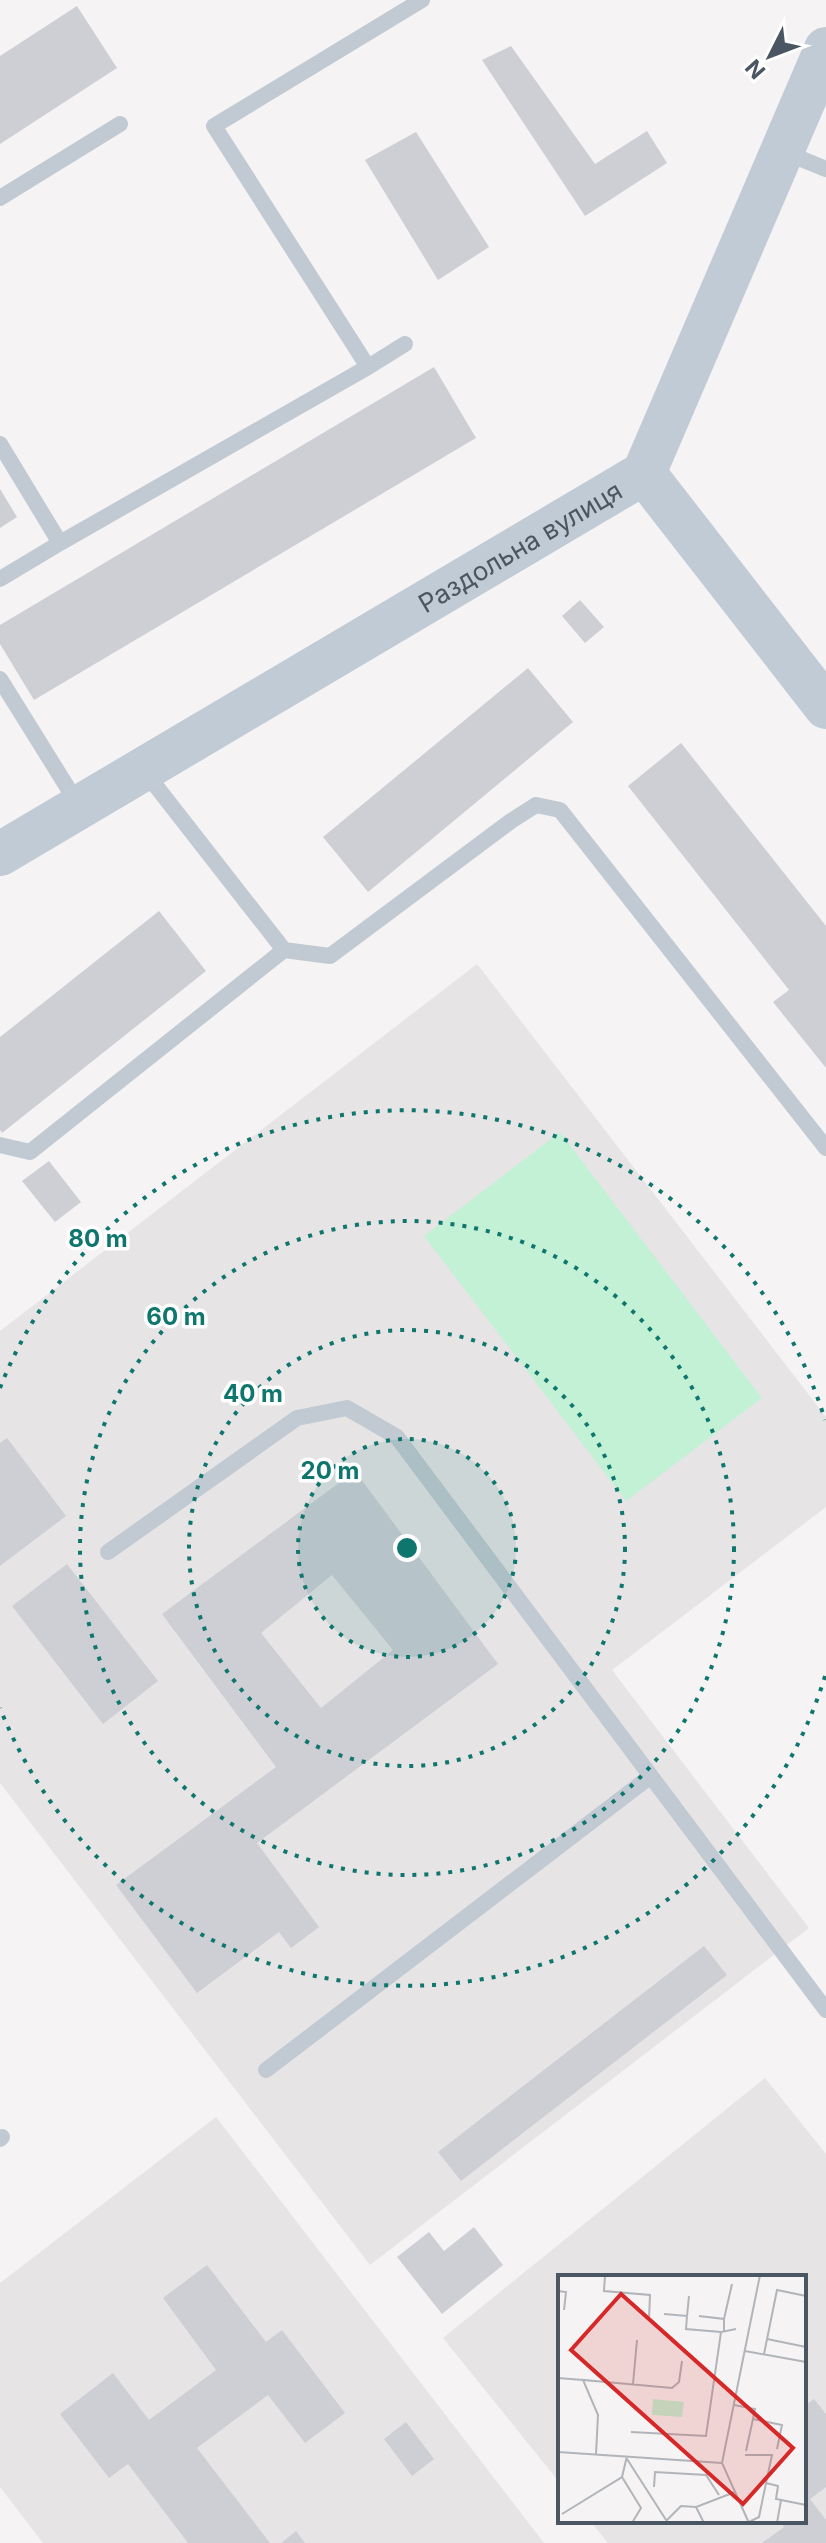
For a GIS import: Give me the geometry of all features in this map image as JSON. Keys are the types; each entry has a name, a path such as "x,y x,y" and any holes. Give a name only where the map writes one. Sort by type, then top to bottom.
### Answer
{"street":[{"name":"Раздольна вулиця","path":"0,854 644,473 826,49"},
{"path":"644,473 826,707"}],"lane":[{"path":"368,367 214,126 422,0"},
{"path":"0,198 120,124"},
{"path":"782,152 826,169"},
{"path":"0,579 405,344"},
{"path":"0,444 60,543"},
{"path":"0,679 80,807"},
{"path":"143,769 284,950 330,956 536,805 560,810 826,1148"},
{"path":"0,1145 30,1152 284,950"},
{"path":"108,1552 297,1418 347,1408 397,1437 826,2010"},
{"path":"266,2070 651,1776"}],"shaded area":[{"path":"477,964 826,1417 826,1507 612,1670 809,1928 370,2265 0,1783 0,1331"},
{"path":"765,2078 826,2154 826,2543 608,2543 592,2523 806,2523 806,2275 558,2275 558,2481 443,2338"},
{"path":"216,2117 544,2543 43,2543 0,2487 0,2283"}],"green space":[{"path":"560,1132 762,1398 626,1501 424,1236"}],"building":[{"path":"77,6 117,68 0,144 0,56"},
{"path":"511,46 595,164 647,131 667,163 585,216 482,60"},
{"path":"416,132 489,247 438,280 365,160"},
{"path":"434,367 476,438 34,700 0,644 0,625"},
{"path":"0,489 17,517 0,528"},
{"path":"580,600 604,627 585,643 562,616"},
{"path":"528,668 573,722 368,892 323,837"},
{"path":"681,743 826,926 826,1068 773,1002 789,990 628,786"},
{"path":"159,911 206,971 2,1133 0,1037"},
{"path":"49,1161 81,1202 55,1222 22,1181"},
{"path":"7,1438 66,1516 0,1566 0,1443"},
{"path":"355,1471 498,1664 257,1843 319,1927 291,1948 279,1932 197,1993 116,1885 276,1767 162,1614","holes":["332,1575 393,1650 321,1708 261,1633"]},
{"path":"67,1564 158,1681 103,1724 12,1606"},
{"path":"704,1946 727,1975 461,2181 438,2152"},
{"path":"474,2227 503,2265 442,2314 397,2257 429,2232 444,2251"},
{"path":"207,2265 266,2342 282,2330 345,2413 305,2443 268,2395 197,2448 270,2543 188,2543 128,2464 109,2478 60,2414 113,2373 149,2420 216,2370 163,2298"},
{"path":"814,2399 826,2414 826,2487 810,2499 826,2520 826,2543 762,2543 784,2527 781,2523 806,2523 806,2405"},
{"path":"406,2422 434,2459 412,2476 384,2439"},
{"path":"296,2531 305,2543 281,2543"}]}
